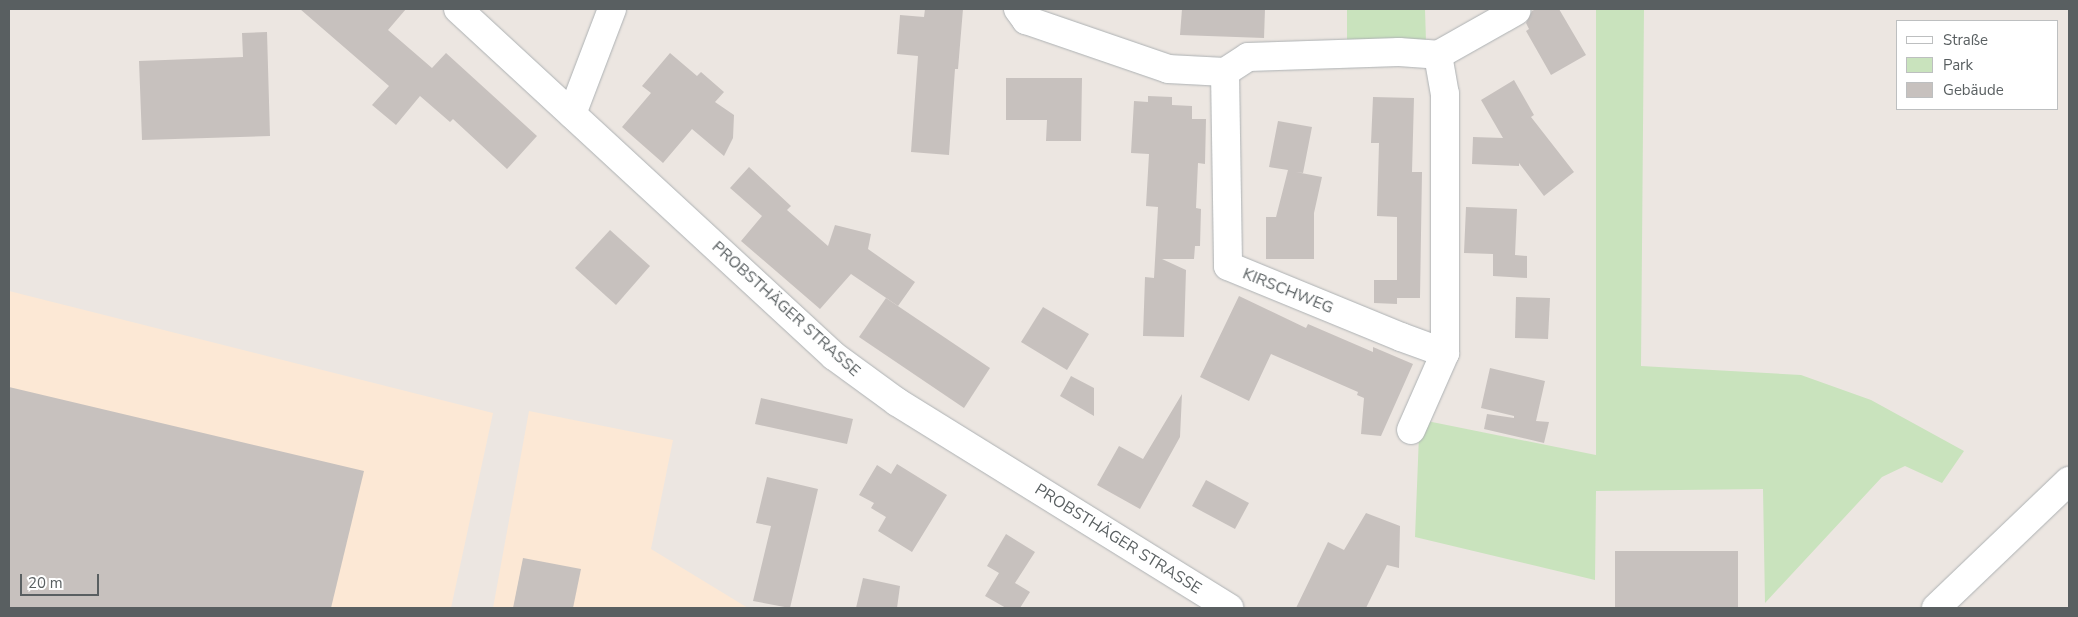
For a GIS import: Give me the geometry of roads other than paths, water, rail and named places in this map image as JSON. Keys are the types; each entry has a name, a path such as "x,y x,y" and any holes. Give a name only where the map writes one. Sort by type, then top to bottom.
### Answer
{"street":[{"name":"PROBSTHÄGER STRASSE","path":"458,9 834,356 897,402 1229,608"},
{"path":"572,114 612,9"},
{"path":"1018,9 1026,20 1168,69 1225,72 1248,56 1399,52 1438,55 1516,11"},
{"path":"1411,430 1445,353 1445,94 1438,55"},
{"name":"KIRSCHWEG","path":"1225,72 1228,266 1401,337 1445,353"},
{"path":"1936,608 2069,481"}]}
